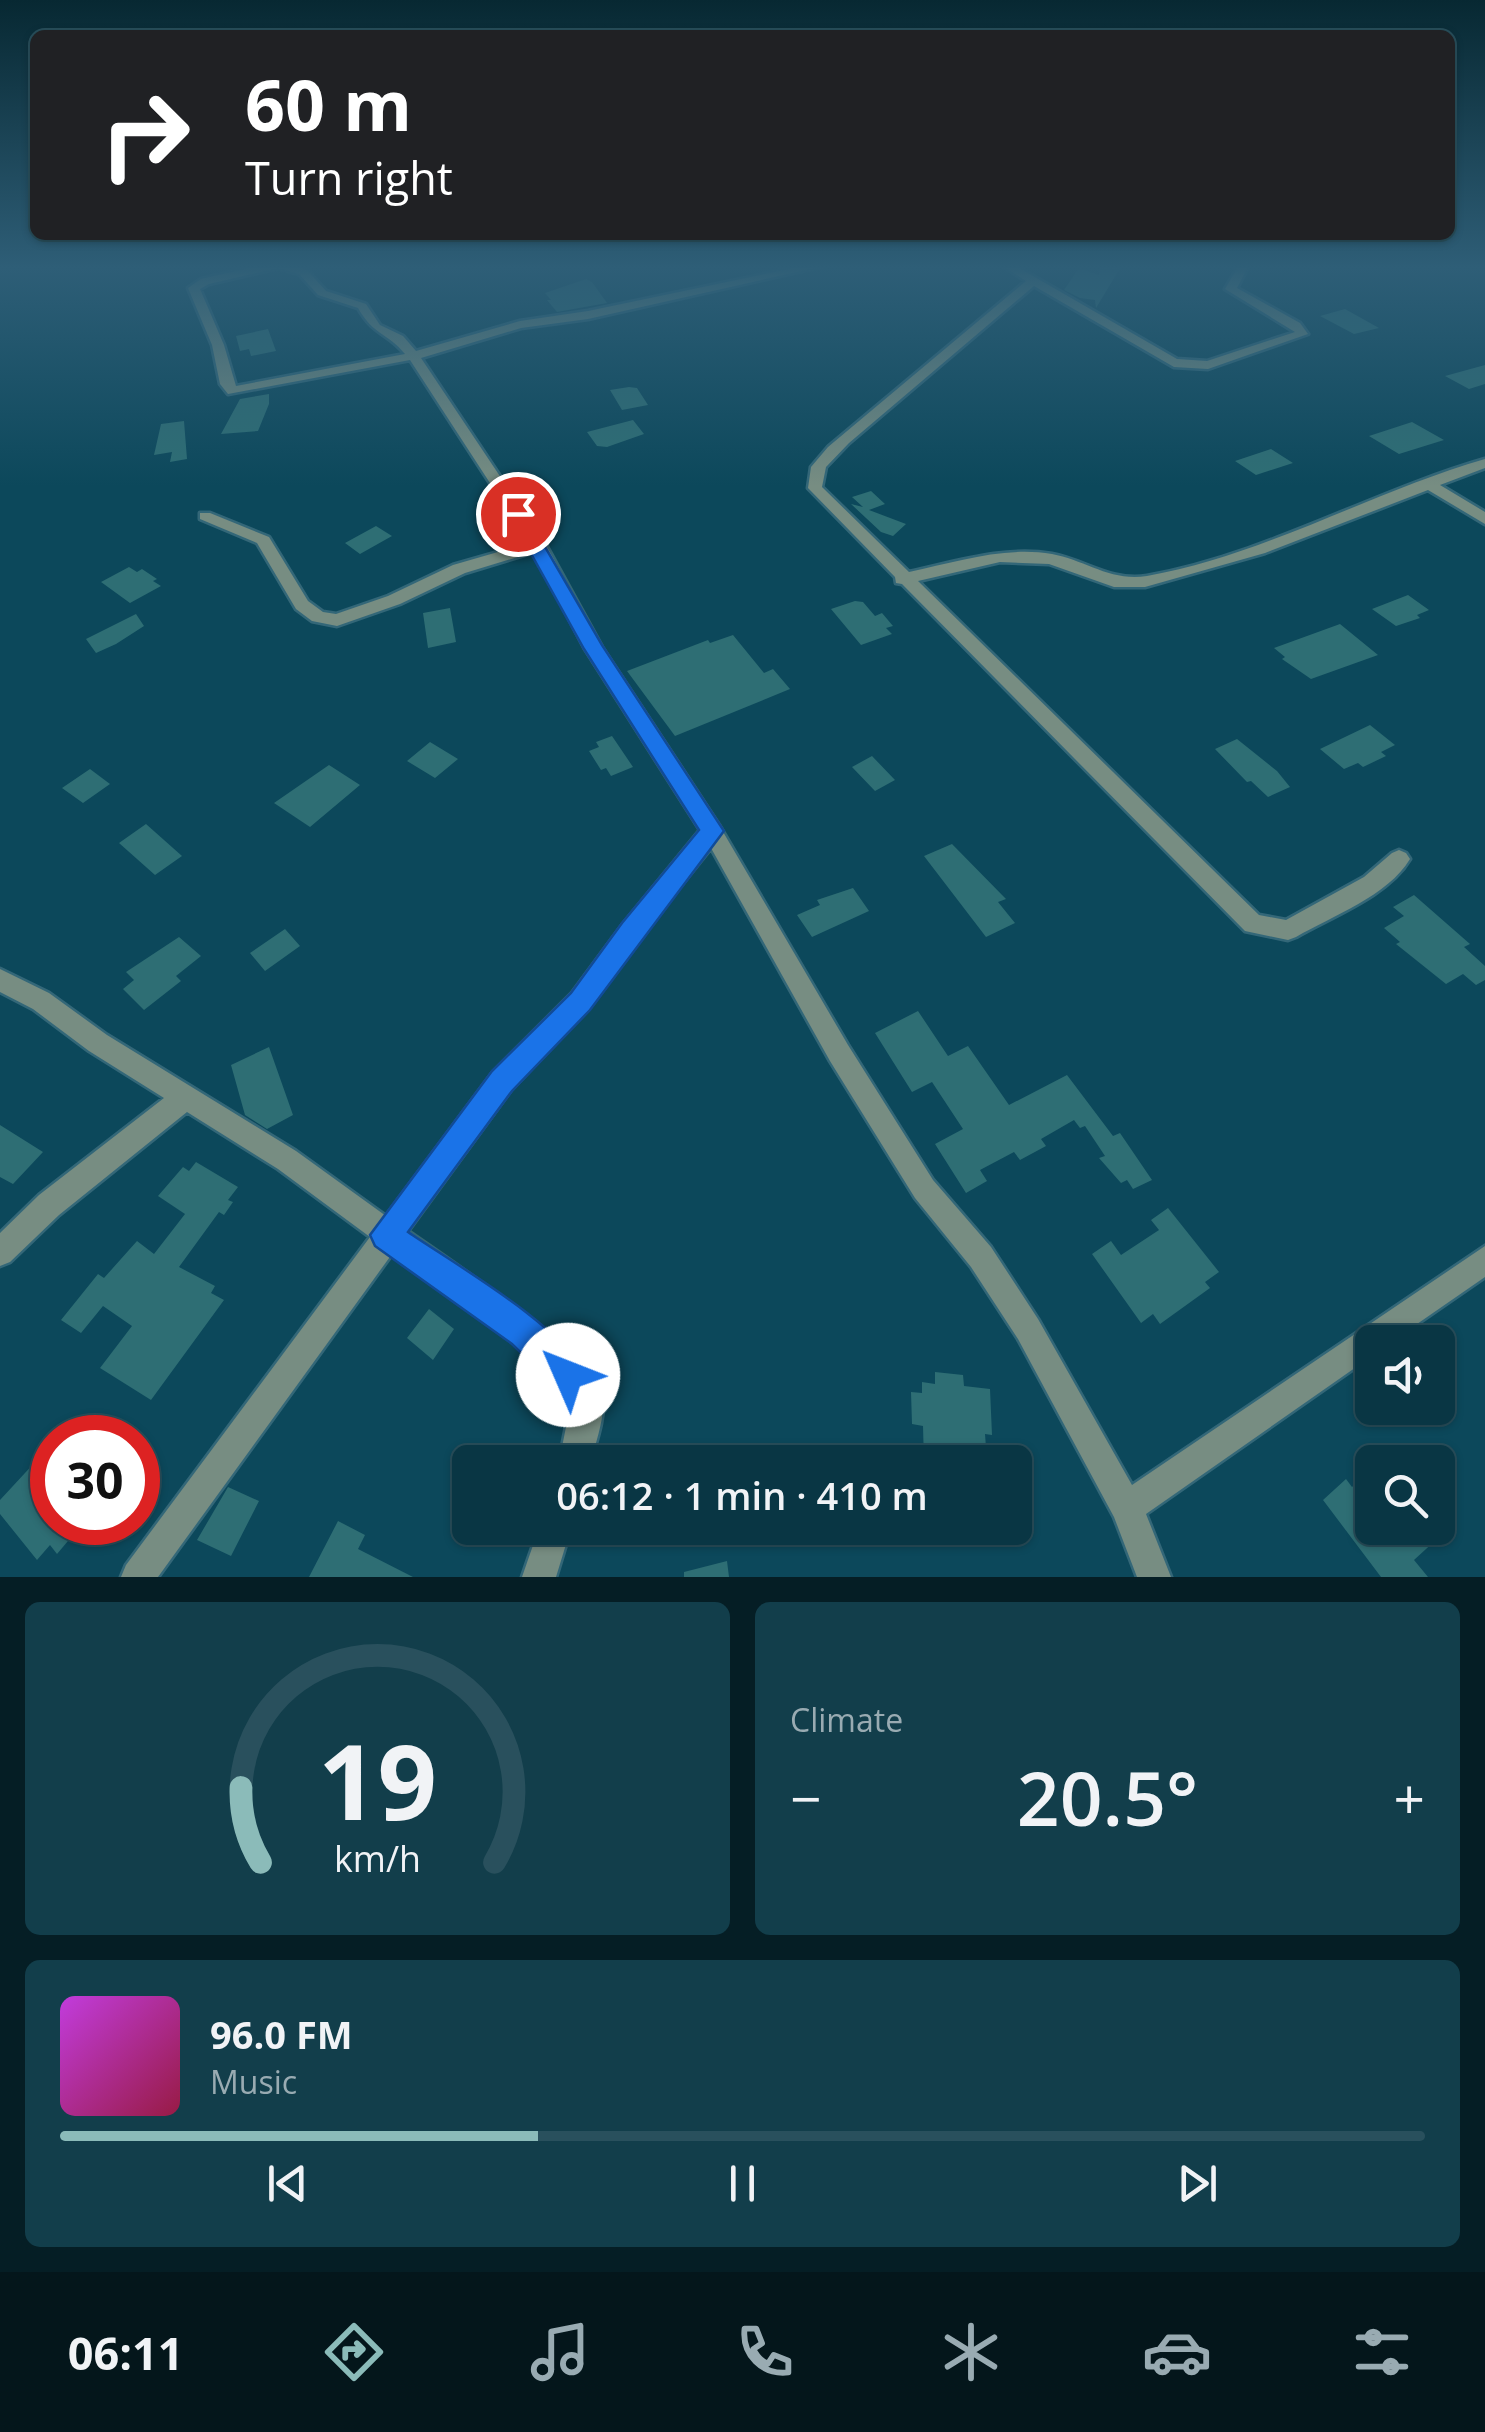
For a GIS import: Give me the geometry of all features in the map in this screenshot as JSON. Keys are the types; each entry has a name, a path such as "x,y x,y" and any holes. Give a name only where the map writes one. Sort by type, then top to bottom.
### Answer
{"street":[{"path":"215,339 227,384 233,391 413,356 473,339"},
{"path":"398,339 538,544 594,649 712,831 839,1053 924,1188 981,1257 1028,1329 1127,1508 1154,1577"},
{"path":"965,339 820,464 815,488 823,499 1253,924 1288,930 1372,883 1399,858"},
{"path":"1131,339 1164,358 1197,366 1287,339"},
{"path":"902,578 1000,557 1051,559 1114,582 1145,582 1259,550 1485,463"},
{"path":"1431,486 1485,518"},
{"path":"204,516 263,540 302,604 318,617 337,620 394,600 460,569 538,544"},
{"path":"138,1577 379,1254 386,1235 502,1081 580,1002 631,930 712,831"},
{"path":"0,980 42,1002 98,1043 286,1160 524,1332 585,1389 588,1402 578,1445"},
{"path":"0,1252 49,1204 186,1096"},
{"path":"1127,1508 1485,1260"},
{"path":"539,1577 549,1545"}],"building":[{"path":"237,339 271,339 276,351 251,356 249,349 240,351"},
{"path":"1485,365 1485,384 1469,389 1445,376"},
{"path":"637,388 648,405 622,410 610,390"},
{"path":"269,394 258,431 221,434 240,399"},
{"path":"633,420 644,434 607,447 597,446 587,432"},
{"path":"184,421 187,459 170,462 172,452 154,455 161,424"},
{"path":"1412,422 1444,440 1399,454 1369,436"},
{"path":"1271,449 1293,463 1256,475 1235,461"},
{"path":"871,491 885,504 869,510 906,524 893,536 881,532 851,504 863,507 852,497"},
{"path":"376,526 392,536 360,554 345,543"},
{"path":"129,567 137,572 142,569 161,586 130,603 101,582"},
{"path":"1408,595 1429,610 1417,615 1420,618 1396,626 1372,609"},
{"path":"863,602 875,616 882,613 893,626 886,628 892,634 861,645 831,609"},
{"path":"450,608 456,642 428,648 423,613"},
{"path":"136,614 144,626 116,644 96,653 86,639"},
{"path":"1340,624 1378,655 1311,679 1282,659 1285,657 1274,648"},
{"path":"733,635 764,673 773,669 790,689 675,736 627,671 708,640 710,643"},
{"path":"1370,725 1395,745 1381,752 1386,756 1363,767 1358,763 1344,769 1320,749"},
{"path":"612,736 633,767 611,776 606,768 601,770 589,751 599,747 596,742"},
{"path":"1237,739 1277,771 1290,787 1268,797 1251,781 1247,782 1215,749"},
{"path":"430,742 458,759 435,778 407,761"},
{"path":"872,756 895,780 875,791 852,767"},
{"path":"329,765 360,785 310,827 274,803"},
{"path":"90,769 110,784 83,803 62,788"},
{"path":"146,824 182,856 155,875 119,843"},
{"path":"952,844 1006,899 998,902 1015,923 986,937 924,856"},
{"path":"853,888 869,911 812,937 797,915 820,905 817,900"},
{"path":"1414,895 1470,944 1464,947 1485,966 1485,980 1476,985 1463,974 1446,984 1396,944 1400,942 1384,928 1404,916 1393,907"},
{"path":"285,929 300,946 265,971 250,953"},
{"path":"179,937 201,956 176,976 181,981 144,1010 123,989 134,980 126,972"},
{"path":"918,1011 948,1056 968,1046 1009,1105 1067,1075 1113,1136 1120,1133 1152,1180 1133,1189 1127,1180 1121,1183 1099,1158 1105,1156 1085,1126 1080,1128 1074,1120 1041,1139 1046,1146 1020,1160 1014,1152 980,1170 987,1181 966,1193 935,1144 963,1129 932,1082 912,1092 875,1033"},
{"path":"269,1047 293,1115 267,1129 245,1115 231,1065"},
{"path":"0,1125 43,1152 13,1184 0,1177"},
{"path":"196,1162 238,1187 228,1200 233,1202 224,1215 219,1212 179,1267 215,1286 211,1293 224,1300 151,1400 100,1368 132,1326 103,1306 81,1333 61,1320 98,1274 104,1278 137,1241 154,1254 185,1214 158,1196 183,1167 189,1171"},
{"path":"1168,1208 1219,1272 1205,1282 1210,1288 1160,1324 1153,1314 1141,1323 1092,1254 1111,1241 1121,1255 1159,1230 1151,1220"},
{"path":"429,1309 454,1329 433,1360 407,1338"},
{"path":"935,1372 963,1375 964,1386 990,1389 992,1435 985,1434 986,1445 924,1445 923,1426 912,1424 911,1392 922,1393 922,1382 935,1384"},
{"path":"30,1468 30,1545 50,1545 37,1560 0,1514 0,1500"},
{"path":"1346,1479 1352,1487 1355,1484 1355,1542 1323,1500"},
{"path":"228,1487 259,1501 231,1556 197,1540"},
{"path":"338,1521 365,1535 358,1549 413,1577 309,1577"},
{"path":"50,1545 65,1545 57,1554"},
{"path":"1357,1545 1430,1545 1414,1560 1428,1577 1381,1577"},
{"path":"727,1561 729,1577 684,1577 684,1572"}],"route":[{"path":"518,514 594,649 712,831 631,930 580,1002 502,1081 386,1235 524,1332 568,1375"}]}
